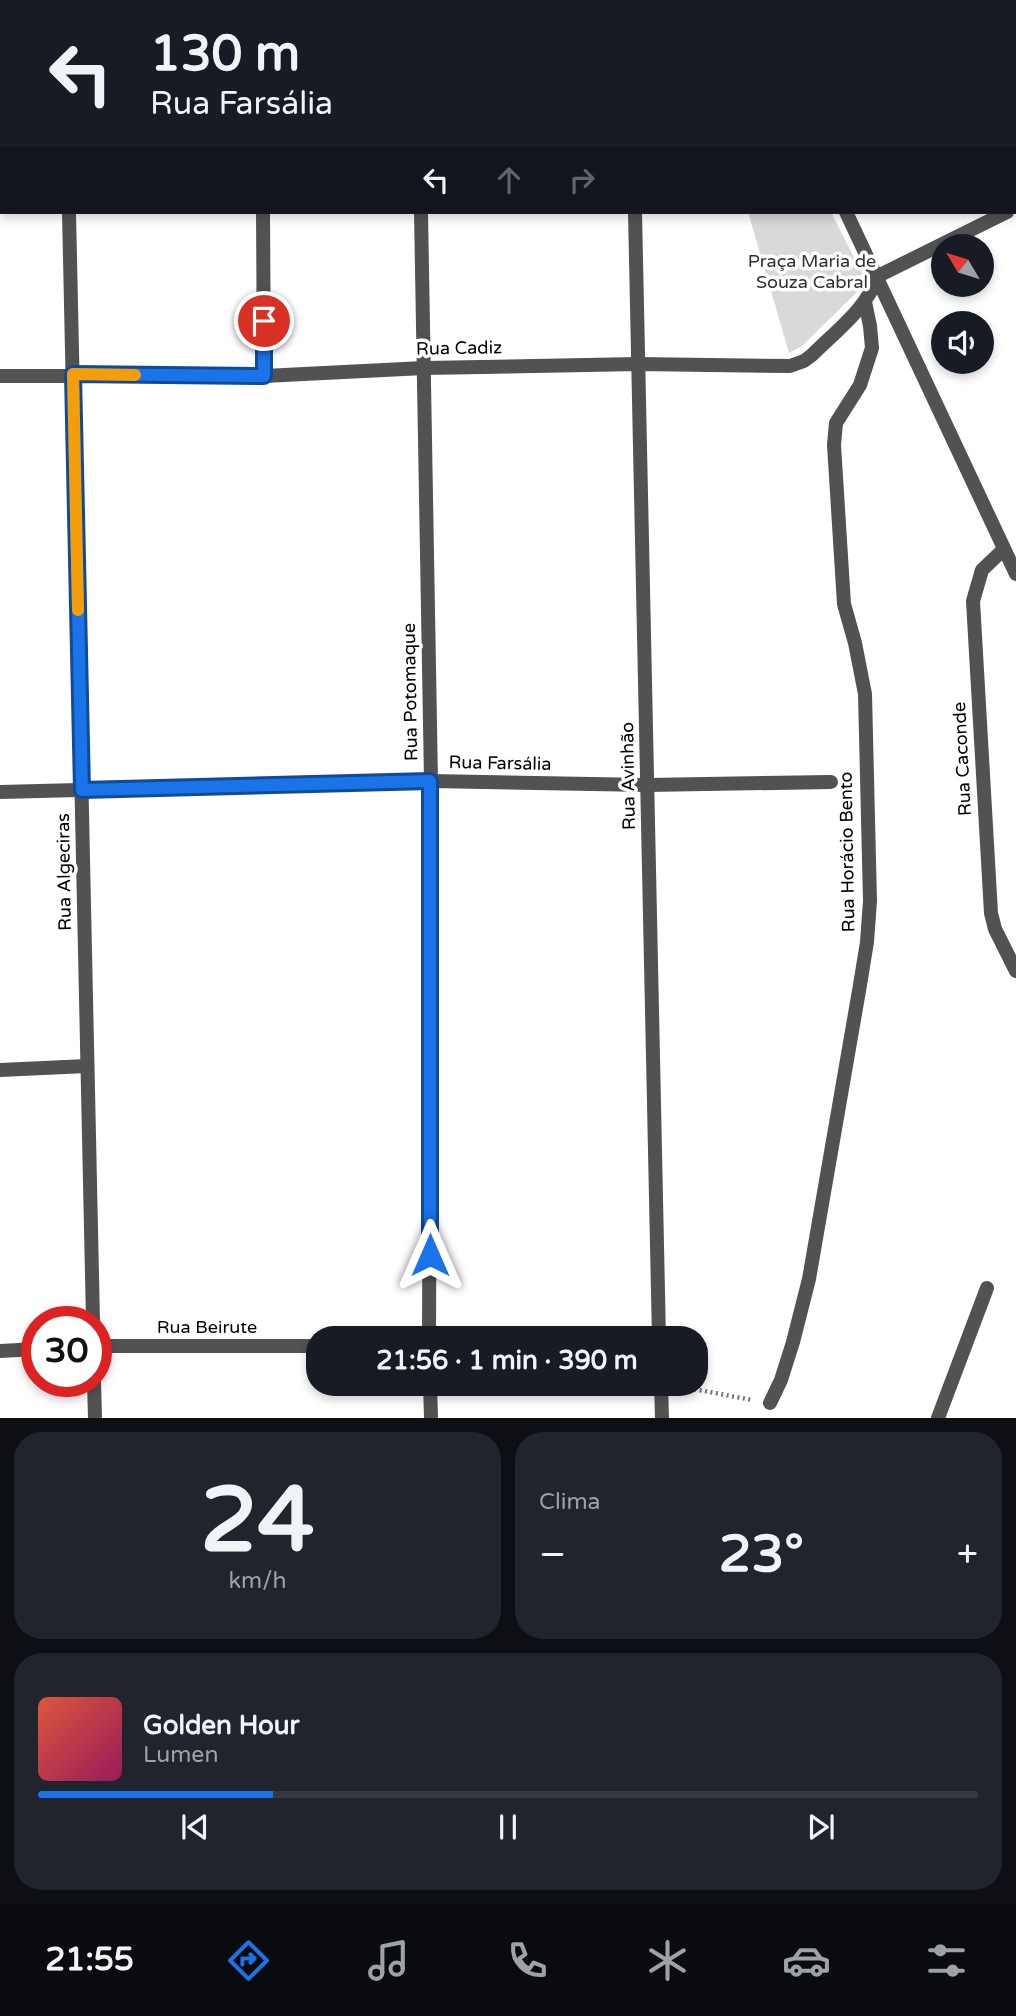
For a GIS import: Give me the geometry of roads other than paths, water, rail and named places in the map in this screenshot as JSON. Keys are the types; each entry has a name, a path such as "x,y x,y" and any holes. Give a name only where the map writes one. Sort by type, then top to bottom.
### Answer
{"street":[{"name":"Rua Algeciras","path":"69,214 93,1306"},
{"path":"263,214 264,376"},
{"name":"Rua Potomaque","path":"421,214 430,781 429,1326"},
{"name":"Rua Avinhão","path":"635,214 659,1326"},
{"path":"847,214 1016,574"},
{"path":"878,276 1003,214"},
{"name":"Rua Cadiz","path":"0,376 264,376 424,368 638,364 790,366 812,355 865,302 873,291 878,276"},
{"name":"Rua Horácio Bento","path":"770,1403 789,1354 808,1279 867,942 870,878 865,694 844,604 834,445 836,423 859,385 872,348 865,302"},
{"name":"Rua Caconde","path":"1003,549 982,570 972,601 990,905 995,929 1011,949 1016,971"},
{"name":"Rua Farsália","path":"0,792 430,781 648,785 831,782"},
{"path":"0,1070 87,1066"},
{"path":"938,1418 987,1288"},
{"name":"Rua Beirute","path":"112,1346 306,1346"},
{"path":"0,1351 21,1350"},
{"path":"430,1396 431,1418"},
{"path":"661,1396 662,1418"},
{"path":"94,1397 95,1418"}],"park label":[{"name":"Praça Maria de Souza Cabral","path":"812,271"}]}
